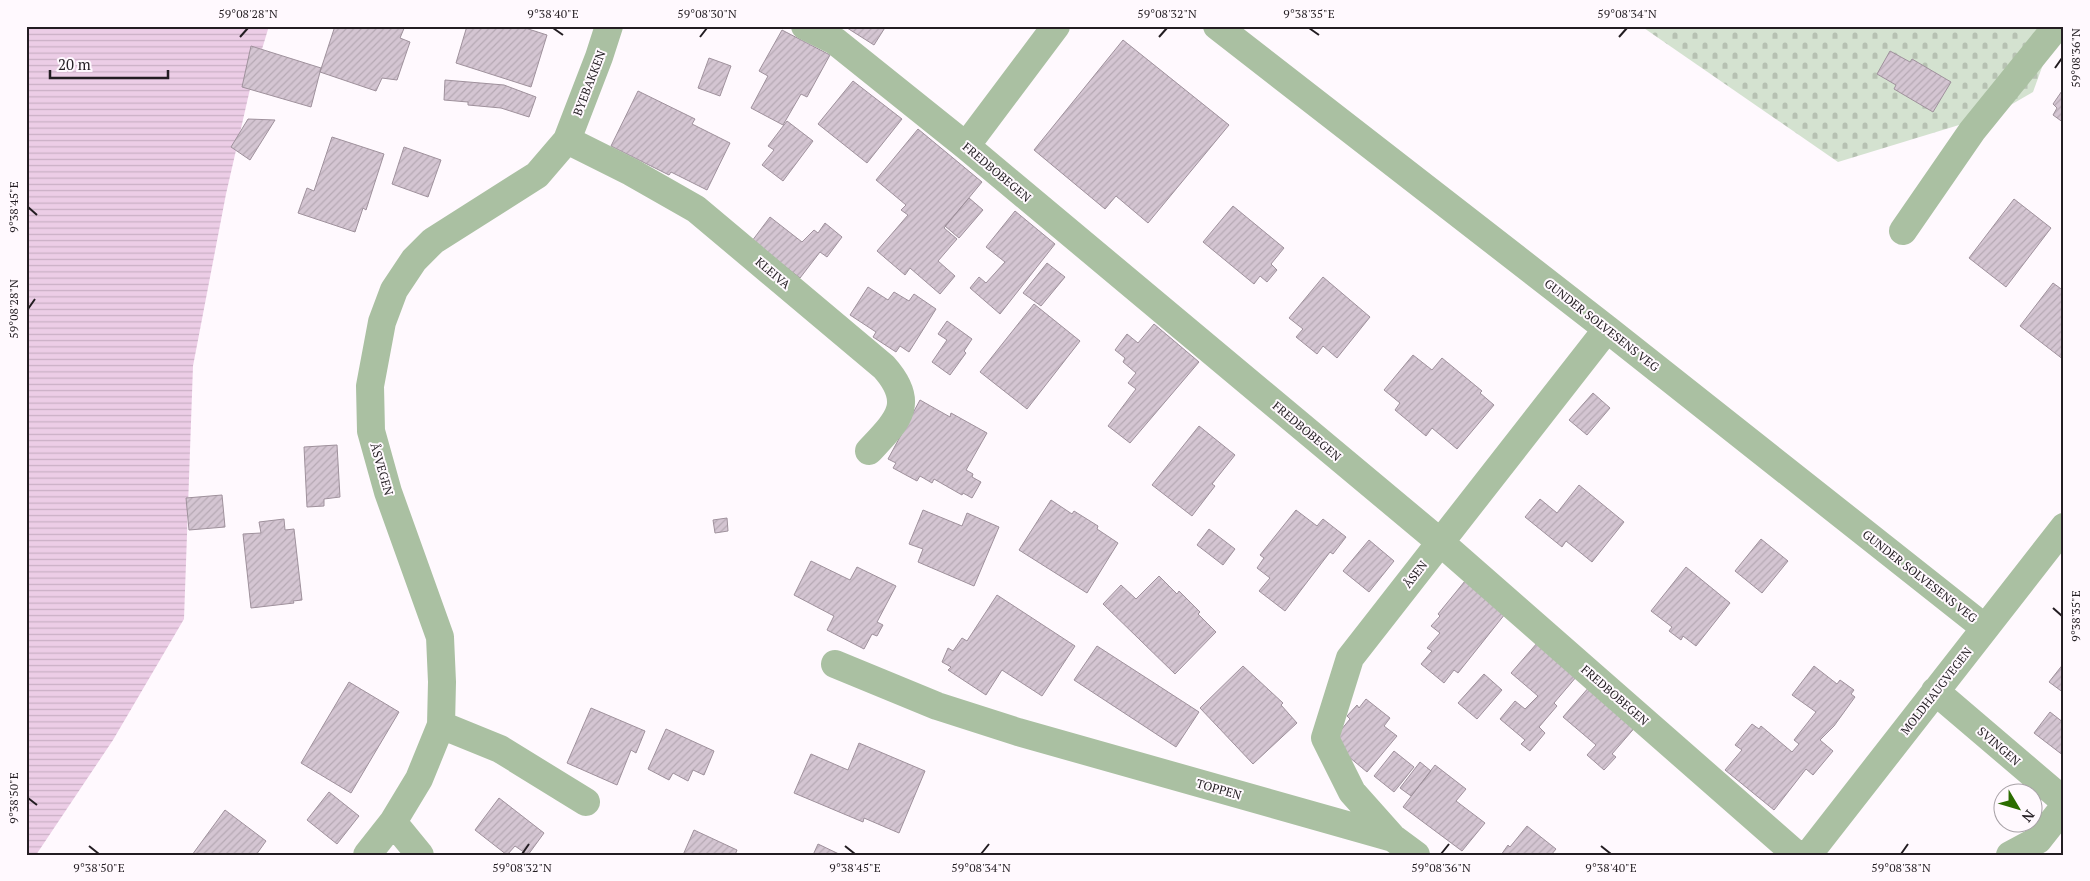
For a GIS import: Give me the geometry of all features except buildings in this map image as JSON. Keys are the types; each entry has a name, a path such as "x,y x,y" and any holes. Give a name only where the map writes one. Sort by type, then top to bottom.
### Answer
{"street":[{"name":"BYEBAKKEN","path":"567,140 609,26"},
{"name":"FREDBOBEGEN","path":"804,26 836,41 966,146 1440,542 1797,855"},
{"path":"966,146 1056,26"},
{"name":"GUNDER SOLVESENS VEG","path":"1217,26 1607,329 1985,628"},
{"path":"1903,231 1972,131 2057,26"},
{"name":"KLEIVA","path":"567,140 631,172 696,209 884,367 893,377 902,394 900,412 890,428 869,451"},
{"name":"ÅSVEGEN","path":"366,855 394,822 419,779 441,725 440,637 388,492 371,430 370,386 382,322 394,290 414,260 433,241 537,175 567,140"},
{"name":"ÅSEN","path":"1393,838 1352,792 1325,738 1350,658 1607,329"},
{"name":"MOLDHAUGVEGEN","path":"1808,855 2064,527"},
{"name":"TOPPEN","path":"835,664 937,706 1018,732 1393,838 1416,855"},
{"name":"SVINGEN","path":"1935,691 2064,801"},
{"path":"441,725 500,749 586,802"},
{"path":"2010,855 2038,840 2064,807"},
{"path":"394,822 420,855"}],"green space":[{"path":"1641,26 2057,26 2033,92 1995,114 1838,162"}],"shaded area":[{"path":"26,26 269,26 250,89 226,194 193,366 184,619 113,740 36,855 26,855"}]}
